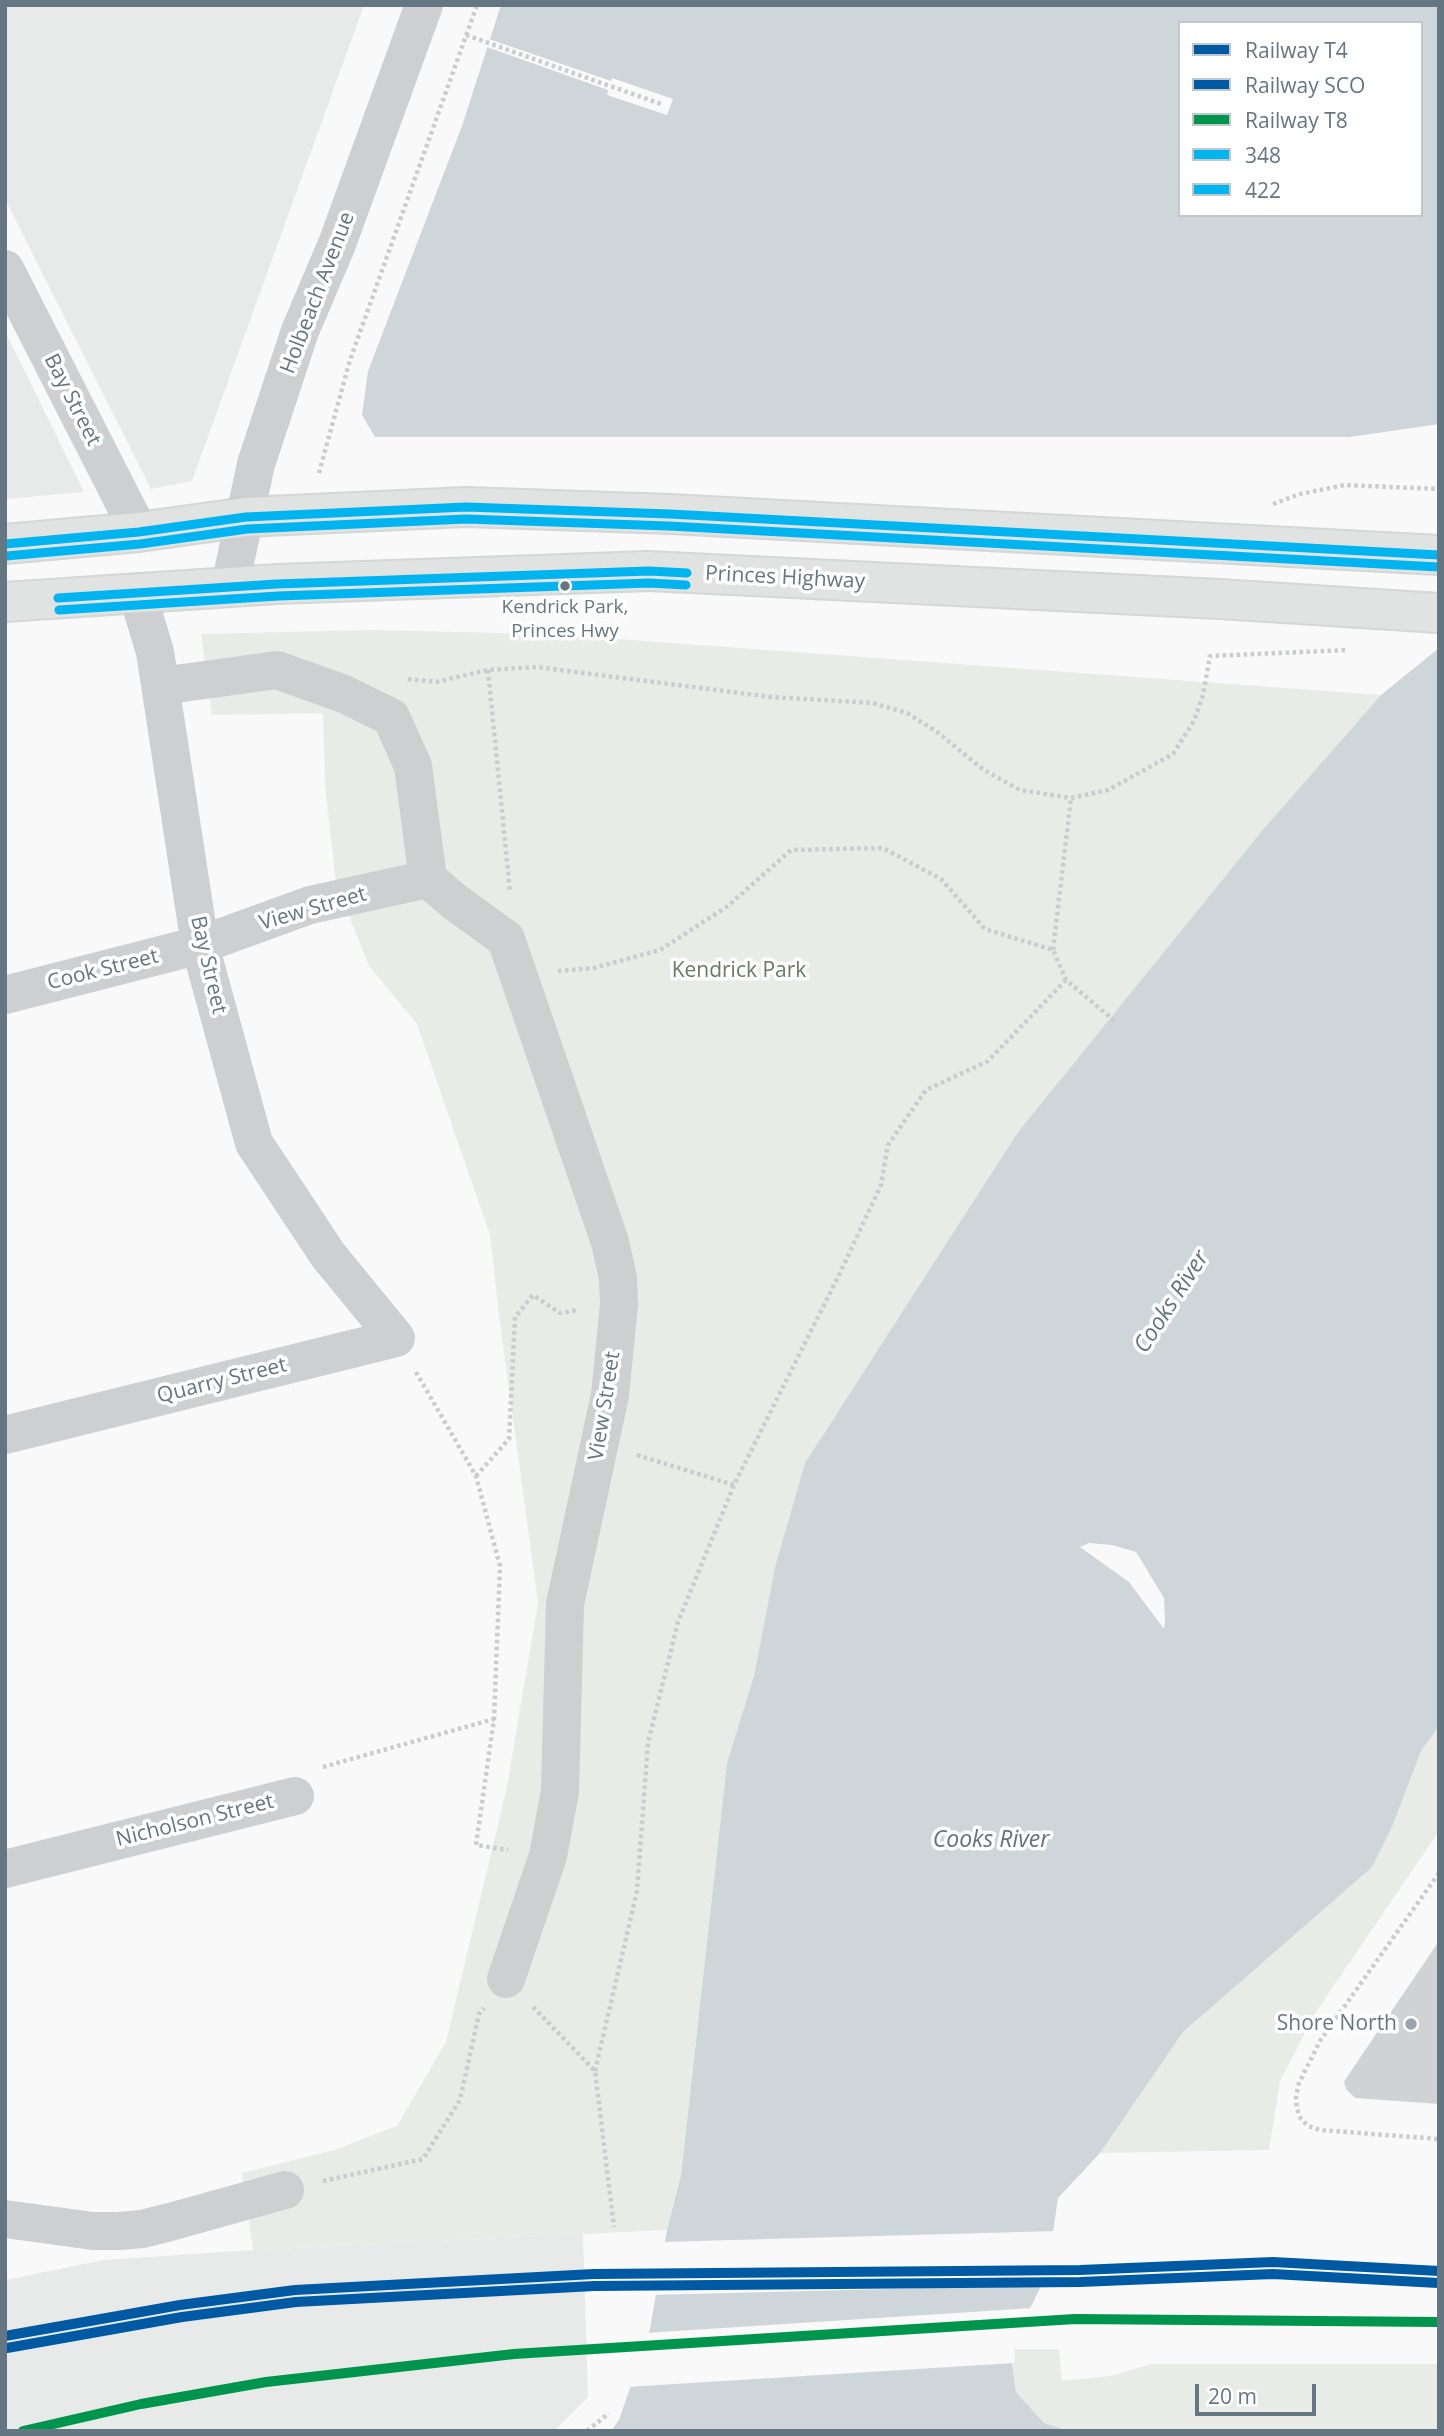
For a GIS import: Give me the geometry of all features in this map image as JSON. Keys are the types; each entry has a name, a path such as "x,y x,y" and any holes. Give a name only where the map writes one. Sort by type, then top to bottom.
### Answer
{"highway":[{"path":"5,544 139,532 246,517 480,508 670,514 1422,554"},
{"name":"Princes Highway","path":"5,602 230,586 649,571 1423,612"}],"street":[{"name":"Holbeach Avenue","path":"230,586 256,464 300,331 337,244 424,5"},
{"name":"Bay Street","path":"5,269 139,532"},
{"name":"Bay Street","path":"137,592 155,652 200,945 254,1143 328,1255 396,1338"},
{"path":"161,686 277,670 344,695 391,717 413,766 428,879 512,957"},
{"name":"View Street","path":"200,945 310,905 428,879"},
{"name":"Cook Street","path":"5,995 200,945"},
{"name":"View Street","path":"506,1979 548,1856 560,1791 565,1604 611,1382 619,1304 618,1278 610,1242 512,957"},
{"name":"Quarry Street","path":"5,1435 396,1338"},
{"name":"Nicholson Street","path":"5,1870 295,1796"},
{"path":"5,2219 93,2231 130,2230 170,2222 285,2190"}],"path":[{"path":"319,478 350,359 477,5"},
{"path":"467,35 662,104"},
{"path":"1269,506 1300,494 1345,485 1439,489"},
{"path":"396,677 436,682 488,670 537,667 771,697 873,703 907,713 937,732 984,770 1020,790 1071,798 1108,790 1173,754 1194,721 1203,695 1210,656 1356,650"},
{"path":"488,670 511,902 512,957 594,968 660,950 728,906 791,850 883,848 941,879 985,929 1053,950"},
{"path":"1071,798 1053,950 1066,980 1117,1023"},
{"path":"614,2227 595,2071 637,1891 648,1743 678,1622 734,1485 881,1185 888,1145 926,1090 988,1062 1066,980"},
{"path":"476,1476 509,1439 515,1317 533,1294 560,1313"},
{"path":"396,1338 476,1476 500,1566 494,1719 475,1845 548,1856"},
{"path":"600,1443 734,1485"},
{"name":"Nicholson Street","path":"295,1796 316,1769 494,1719"},
{"path":"1439,1873 1320,2041 1299,2082 1296,2097 1301,2119 1308,2126 1320,2130 1439,2139"},
{"path":"506,1979 595,2071"},
{"path":"285,2190 424,2159 460,2100 479,2014"},
{"path":"587,2431 609,2413"}],"shaded area":[{"path":"5,5 364,5 192,481 151,489 5,199"},
{"path":"5,331 84,492 5,499"},
{"path":"583,2234 588,2397 554,2431 5,2431 5,2280 104,2260"}],"green space":[{"name":"Kendrick Park","path":"370,630 549,634 1381,695 1266,826 1018,1132 805,1463 775,1567 754,1676 727,1763 681,2174 667,2230 253,2250 242,2173 334,2150 397,2126 446,2042 507,1787 538,1603 490,1235 417,1024 369,966 336,883 325,784 323,713 212,715 201,634"},
{"path":"1439,1726 1439,1831 1316,2012 1280,2081 1269,2150 1100,2153 1183,2032 1249,1972 1392,1827 1421,1751"},
{"path":"1010,2349 1059,2349 1062,2381 1111,2376 1151,2364 1439,2364 1439,2431 1068,2431 1044,2423 1016,2392"}],"water":[{"path":"501,5 1439,5 1439,424 1350,437 375,437 362,415 368,371 462,126"},
{"name":"Cooks River","path":"1439,648 1439,1726 1421,1751 1392,1827 1372,1867 1183,2032 1100,2153 1058,2198 1047,2274 1010,2349 1016,2392 1044,2423 1068,2431 611,2431 619,2420 650,2329 667,2230 681,2175 727,1763 754,1676 775,1567 805,1463 1018,1132 1266,826 1381,695","holes":["1089,1543 1112,1545 1136,1552 1164,1598 1164,1629 1129,1582 1080,1547"]}],"pier":[{"path":"486,38 611,81 612,78 673,99 667,115 607,95 608,90 484,46"},
{"path":"1056,2231 1050,2275 1045,2285 652,2295 661,2242"},
{"path":"1033,2308 1014,2349 1015,2363 626,2387 645,2333"}],"building":[{"name":"Shore North","path":"1439,1941 1439,2104 1355,2098 1346,2089 1344,2082"}],"rail line":[{"name":"T4","path":"5,2336 180,2305 295,2290 594,2274 1080,2270 1273,2262 1439,2271"},
{"name":"SCO","path":"7,2348 182,2317 296,2302 594,2286 1080,2282 1273,2274 1438,2283"},
{"name":"T8","path":"23,2431 141,2404 266,2382 514,2354 1075,2319 1439,2322"}],"transit line":[{"name":"348","path":"5,544 139,532 246,517 466,507 670,514 1439,555"},
{"name":"422","path":"6,556 140,544 247,529 466,519 669,526 1438,567"},
{"name":"348","path":"58,598 277,584 649,571 687,573"},
{"name":"422","path":"59,610 278,596 649,583 686,585"}],"place":[{"name":"Kendrick Park, Princes Hwy","path":"565,586"},
{"name":"Shore North","path":"1411,2024"}]}
